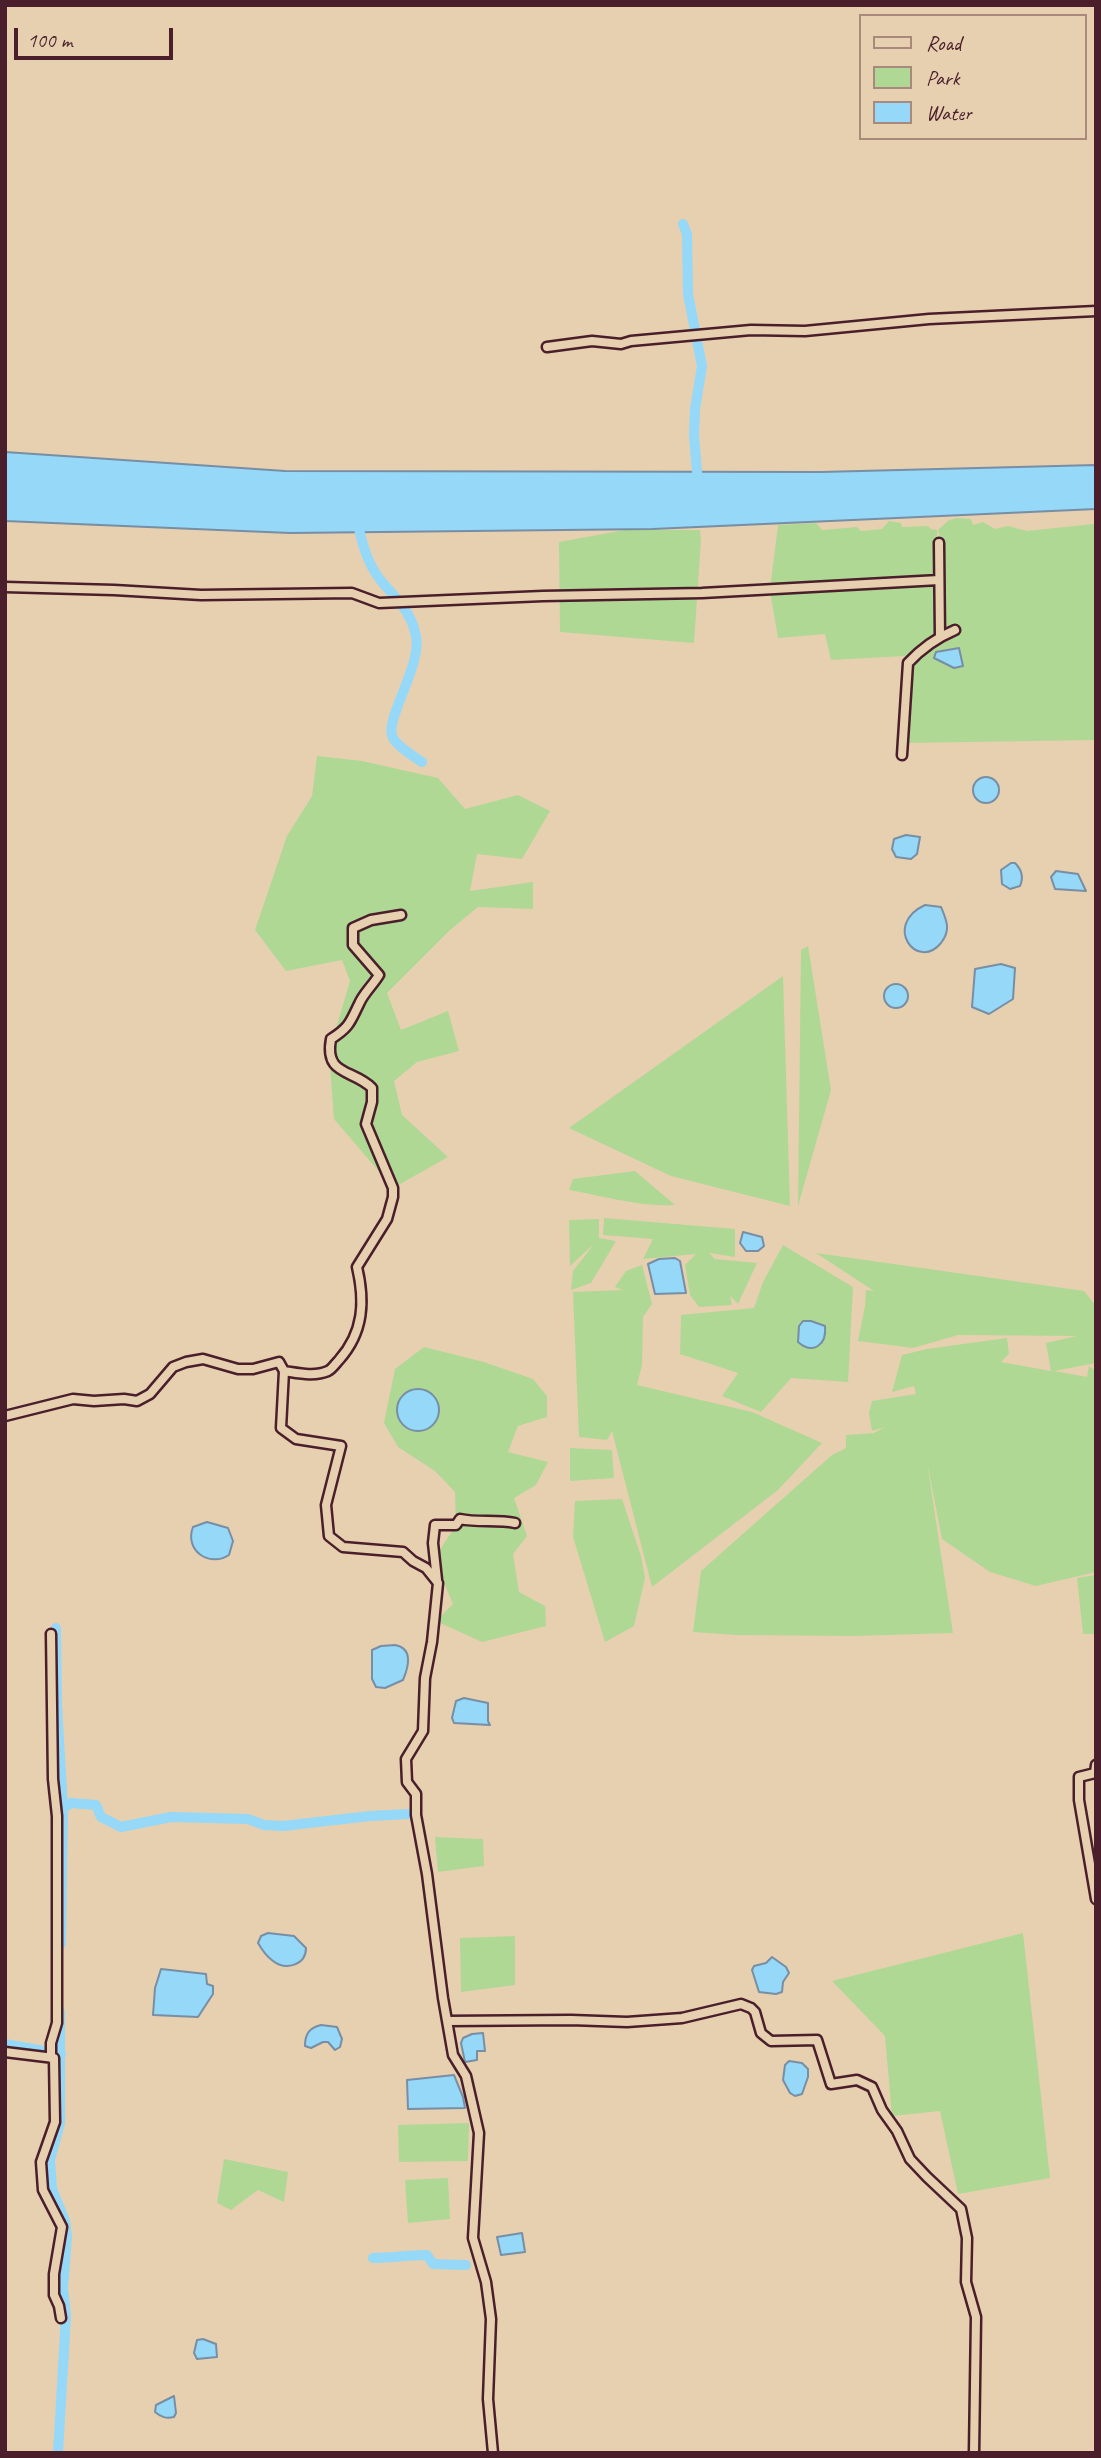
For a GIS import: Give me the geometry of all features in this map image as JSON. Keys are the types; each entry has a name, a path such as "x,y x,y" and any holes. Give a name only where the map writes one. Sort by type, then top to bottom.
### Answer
{"street":[{"path":"547,347 592,341 621,344 751,330 805,331 929,319 1096,311"},
{"path":"939,543 940,637"},
{"path":"5,587 201,595 352,593 379,603 702,593 939,580"},
{"path":"902,755 908,663 940,637 955,631"},
{"path":"284,1371 314,1374 330,1370 345,1353 357,1334 362,1315 359,1297 361,1285 357,1267 391,1210 393,1188 366,1124 372,1102 372,1088 364,1080 343,1073 333,1063 329,1052 331,1039 346,1030 354,1018 359,1002 379,975 353,945 353,928 371,920 401,915"},
{"path":"5,1416 73,1399 94,1402 124,1399 138,1401 150,1394 173,1367 186,1362 203,1359 245,1369 279,1362 284,1371 281,1428 296,1439 341,1446 326,1505 329,1536 343,1547 403,1552 413,1562 426,1568 438,1583"},
{"path":"492,2453 488,2399 491,2319 486,2282 472,2238 479,2133 466,2076 453,2055 416,1815 416,1794 407,1782 406,1759 423,1731 425,1678 438,1583 434,1559 435,1525 456,1525 460,1519 473,1522 507,1521 515,1524"},
{"path":"51,1634 57,1816 57,2023 51,2043 51,2057 54,2058 55,2122 41,2162 43,2190 62,2227 54,2274 54,2295 61,2318"},
{"path":"1096,1765 1095,1773 1079,1777 1079,1800 1096,1899"},
{"path":"447,2021 627,2022 682,2018 741,2004 755,2012 761,2033 771,2041 817,2040 831,2084 857,2080 872,2087 910,2159 926,2178 961,2209 967,2238 966,2282 976,2317 974,2453"},
{"path":"5,2052 51,2057"}],"green space":[{"path":"971,519 973,525 983,522 995,529 1008,526 1027,531 1093,524 1096,526 1096,740 904,743 909,663 942,634 941,541 938,530 949,520"},
{"path":"889,521 901,523 902,527 928,526 937,530 937,578 770,589 778,525 816,523 822,530 857,527 861,531 882,529"},
{"path":"625,530 700,530 694,643 560,632 559,542"},
{"path":"937,582 939,635 908,659 904,656 831,660 825,634 778,638 770,591"},
{"path":"317,756 362,761 438,778 465,809 518,795 550,811 522,859 477,854 470,891 533,882 533,909 478,907 449,931 387,993 401,1030 448,1011 459,1051 417,1062 394,1081 402,1115 448,1157 393,1188 334,1119 329,1052 350,981 342,960 286,971 255,930 287,836 312,796"},
{"path":"808,946 831,1090 798,1206 801,950"},
{"path":"783,976 790,1206 671,1176 569,1128"},
{"path":"635,1171 675,1205 635,1203 569,1190 573,1179"},
{"path":"604,1218 735,1229 735,1257 709,1253 715,1259 757,1263 738,1304 730,1296 732,1305 699,1307 690,1295 685,1265 696,1254 643,1259 653,1239 603,1235"},
{"path":"599,1219 599,1238 616,1241 591,1283 571,1290 573,1271 594,1244 570,1266 569,1220"},
{"path":"783,1245 853,1287 848,1382 791,1378 761,1412 722,1396 738,1373 680,1354 681,1315 754,1308 763,1282"},
{"path":"816,1253 1084,1291 1096,1306 1096,1363 1054,1371 1087,1377 1089,1366 1096,1371 1096,1572 1036,1586 990,1572 942,1539 927,1462 953,1633 853,1636 693,1632 701,1571 832,1455 846,1448 846,1435 874,1433 885,1427 872,1431 869,1413 872,1401 916,1394 914,1386 892,1392 902,1355 1007,1338 1009,1354 1001,1362 1051,1371 1046,1343 1077,1336 958,1335 913,1348 858,1341 866,1290 874,1291"},
{"path":"642,1265 652,1304 643,1317 642,1365 637,1385 752,1412 822,1443 778,1490 652,1587 612,1431 607,1440 579,1437 573,1292 623,1290 615,1287 626,1271"},
{"path":"424,1347 484,1362 533,1379 547,1396 547,1417 518,1426 508,1452 548,1462 536,1485 514,1498 527,1536 513,1554 519,1592 545,1606 546,1626 482,1642 436,1621 453,1604 434,1559 456,1525 455,1492 435,1471 398,1447 384,1423 395,1369"},
{"path":"570,1448 612,1450 614,1478 570,1481"},
{"path":"622,1499 641,1556 645,1578 634,1626 605,1642 573,1537 575,1501"},
{"path":"1096,1575 1096,1634 1083,1634 1077,1578"},
{"path":"435,1837 483,1839 484,1866 438,1872"},
{"path":"1023,1933 1050,2178 958,2194 940,2111 892,2116 885,2036 832,1981"},
{"path":"515,1936 515,1985 461,1992 460,1938"},
{"path":"469,2123 468,2161 399,2162 398,2125"},
{"path":"224,2159 288,2172 284,2202 258,2190 231,2210 217,2203"},
{"path":"448,2178 450,2219 408,2223 405,2180"}],"water":[{"path":"5,452 285,471 821,472 1096,465 1096,509 653,529 290,533 5,521"},
{"path":"959,648 963,666 954,668 934,658 936,652"},
{"path":"986,777 995,781 999,790 995,799 986,803 977,799 973,790 977,781"},
{"path":"906,835 920,837 917,854 911,859 896,857 892,849 894,839"},
{"path":"1015,863 1022,877 1020,886 1010,889 1002,884 1001,870"},
{"path":"1056,871 1078,874 1086,891 1055,889 1051,877"},
{"path":"925,905 941,907 947,930 941,943 932,951 922,952 914,949 905,933 906,923 912,914"},
{"path":"1001,964 1015,968 1013,999 989,1014 972,1007 975,969"},
{"path":"896,984 905,987 908,996 905,1005 896,1008 887,1005 884,996 887,987"},
{"path":"743,1232 762,1237 764,1246 758,1251 746,1251 740,1243"},
{"path":"675,1258 680,1261 686,1293 655,1294 648,1264 659,1259"},
{"path":"803,1321 825,1326 824,1338 814,1348 798,1342 799,1326"},
{"path":"418,1389 433,1395 439,1410 433,1425 418,1431 403,1425 397,1410 403,1395"},
{"path":"207,1522 228,1528 233,1541 229,1555 206,1558 195,1549 191,1535 193,1527"},
{"path":"395,1645 405,1650 408,1658 403,1680 385,1688 376,1687 372,1679 372,1650"},
{"path":"464,1698 488,1703 490,1725 454,1723 452,1718 456,1701"},
{"path":"268,1933 294,1936 306,1948 303,1959 289,1966 273,1961 258,1943 261,1936"},
{"path":"772,1957 786,1967 789,1973 783,1982 782,1992 759,1992 752,1970 754,1966 766,1963"},
{"path":"161,1969 206,1974 207,1984 213,1986 213,1994 198,2017 153,2015 155,1988"},
{"path":"321,2025 337,2027 342,2039 340,2047 335,2050 328,2042 311,2048 305,2046 308,2032"},
{"path":"483,2033 485,2051 477,2051 477,2060 465,2062 461,2043 463,2038"},
{"path":"789,2061 802,2063 808,2069 802,2094 795,2096 790,2093 783,2080 785,2065"},
{"path":"454,2075 465,2108 408,2109 407,2080"},
{"path":"522,2233 525,2252 501,2255 497,2237"},
{"path":"203,2339 216,2344 217,2357 197,2359 194,2353 197,2340"},
{"path":"174,2396 174,2417 164,2417 155,2412 156,2405"}],"waterway":[{"path":"683,224 687,234 688,294 702,366 694,435 698,484"},
{"path":"357,518 372,568 403,606 414,627 414,663 391,730 398,745 422,762"},
{"path":"56,1628 63,1808"},
{"path":"61,1944 63,1808 71,1803 96,1805 101,1817 121,1827 171,1817 248,1819 264,1825 283,1826 409,1814"},
{"path":"58,2453 66,2316 63,2288 67,2236 65,2221 52,2189 50,2160 60,2123 60,2012"},
{"path":"5,2044 61,2054"},
{"path":"373,2258 427,2255 433,2264 466,2265"}]}
